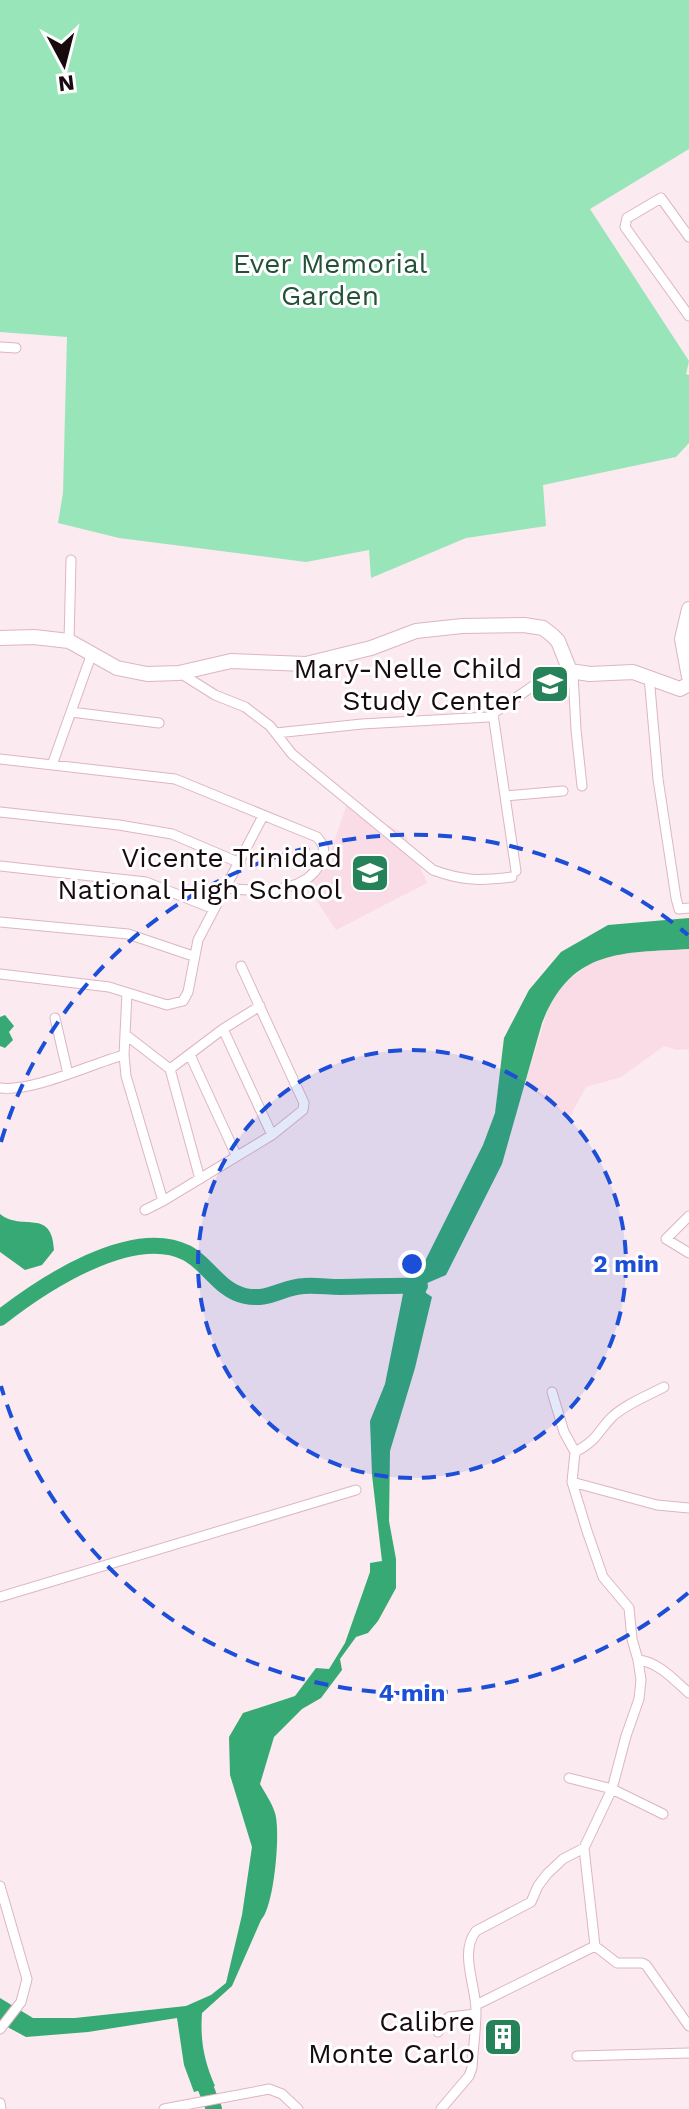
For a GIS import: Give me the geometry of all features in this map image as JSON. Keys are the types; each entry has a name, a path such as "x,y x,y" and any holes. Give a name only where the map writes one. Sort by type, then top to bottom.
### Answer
{"main road":[{"path":"689,609 682,639 689,677"},
{"path":"0,638 34,637 69,641 117,668 132,672 179,673 231,661 306,664 371,648 416,631 495,625 543,628 558,641 572,672 633,672 680,689 689,684"}],"street":[{"path":"689,237 661,198 627,218 625,227 689,316"},
{"path":"0,347 16,348"},
{"path":"69,641 71,560"},
{"path":"52,765 92,653"},
{"path":"276,733 374,723 488,717 536,684 572,672 582,786"},
{"path":"179,673 215,695 245,707 276,733 292,754 433,870 457,879 477,881 514,874 493,714"},
{"path":"649,676 658,779 676,898 679,909 689,908"},
{"path":"71,712 159,723"},
{"path":"0,759 175,779 317,837 322,843 325,850 319,866 296,887 227,888"},
{"path":"505,796 563,791"},
{"path":"0,812 172,834 240,863"},
{"path":"0,974 83,983 167,1005 177,1004 188,992 193,956 214,909 263,816"},
{"path":"0,866 146,882 214,909"},
{"path":"0,922 128,934 193,956"},
{"path":"145,1210 272,1135 303,1110 304,1103 241,966"},
{"path":"127,993 124,1055 132,1099 163,1201"},
{"path":"170,1069 260,1006"},
{"path":"55,1018 68,1074"},
{"path":"223,1029 272,1135"},
{"path":"126,1035 170,1069 200,1179"},
{"path":"0,1088 21,1087 124,1055"},
{"path":"190,1055 236,1155"},
{"path":"689,1216 666,1239 689,1253"},
{"path":"575,1452 592,1443 612,1417 664,1387"},
{"path":"552,1392 564,1432 575,1452 572,1482 603,1577 629,1608 641,1680 639,1699 612,1789 584,1848 595,1946 617,1963 646,1965 689,2026"},
{"path":"572,1482 657,1505 689,1508"},
{"path":"0,1597 356,1490"},
{"path":"638,1660 661,1668 689,1693"},
{"path":"569,1778 612,1789 663,1814"},
{"path":"441,2109 471,2072 476,2010 468,1950 470,1938 476,1931 531,1902 547,1874 563,1859 584,1848"},
{"path":"0,1886 27,1979 21,2002 0,2029"},
{"path":"438,2032 449,2017 476,2010 595,1946"},
{"path":"577,2056 689,2053"},
{"path":"164,2109 269,2089 282,2094 298,2109"},
{"path":"0,2103 1,2109"}],"shaded area":[{"name":"Vicente Trinidad National High School","path":"347,804 405,834 427,883 336,930 307,886 327,863"},
{"path":"689,918 689,949 641,952 600,960 583,968 554,999 542,1023 502,1164 446,1275 425,1284 426,1293 432,1297 390,1451 389,1521 396,1559 396,1588 378,1621 368,1633 356,1637 340,1659 342,1670 321,1698 302,1709 274,1737 260,1784 277,1822 270,1901 232,1986 202,2013 204,2050 215,2086 194,2092 184,2065 177,2018 88,2032 26,2037 0,2023 0,1998 33,2018 75,2018 186,2006 211,1995 226,1983 242,1915 252,1847 230,1775 229,1737 243,1713 295,1696 316,1668 329,1669 345,1643 370,1572 370,1563 382,1561 372,1475 370,1421 385,1384 404,1289 423,1265 483,1145 495,1113 504,1038 529,990 561,952 608,925"},
{"path":"689,949 689,1049 677,1050 664,1046 621,1077 586,1087 569,1118 525,1084 550,1002 566,982 590,963 619,953"},
{"path":"5,1015 14,1026 9,1032 13,1040 5,1048 0,1046 0,1017"},
{"path":"0,1214 17,1221 42,1224 48,1229 54,1250 42,1265 25,1270 0,1252"}],"green space":[{"name":"Ever Memorial Garden","path":"0,0 689,0 689,149 590,209 689,361 686,374 689,375 689,443 676,457 543,485 546,526 466,538 371,578 369,550 306,562 119,538 58,523 63,493 67,337 0,332"}],"waterway":[{"path":"0,1318 63,1276 115,1253 140,1247 165,1246 187,1253 228,1289 245,1296 262,1297 304,1286 420,1286"},
{"path":"199,2071 214,2109"}],"place":[{"name":"Mary-Nelle Child Study Center","path":"550,684"},
{"name":"Vicente Trinidad National High School","path":"370,873"},
{"name":"Calibre Monte Carlo","path":"503,2037"}]}
